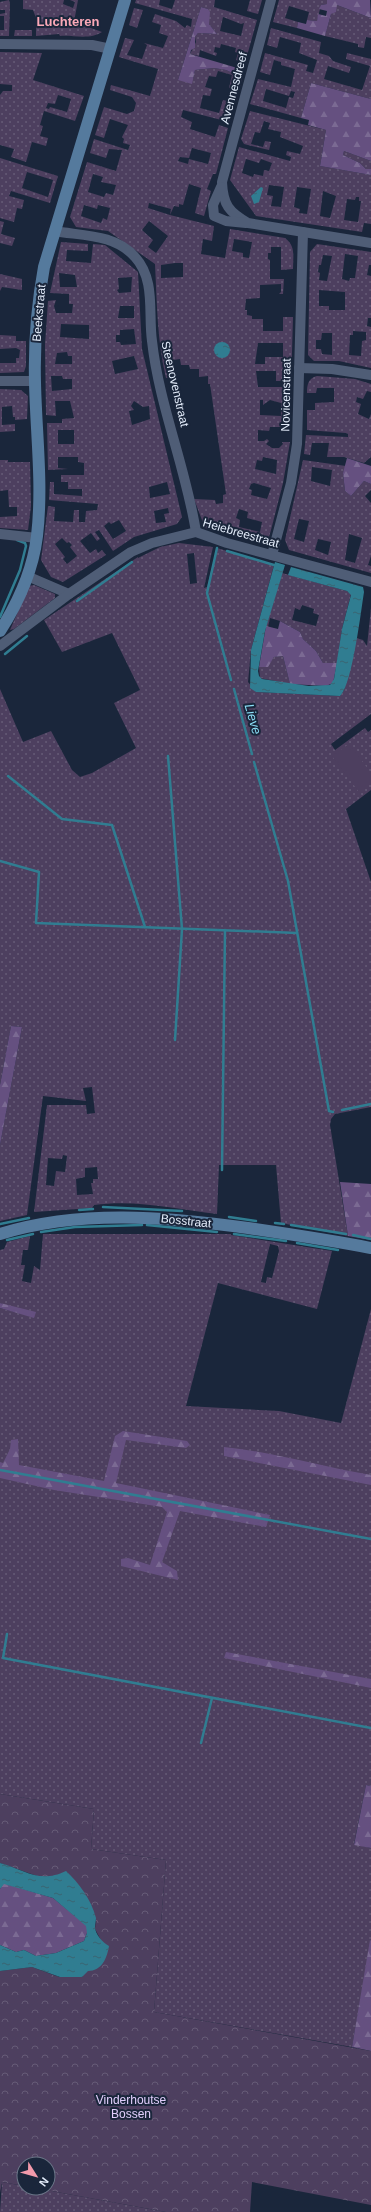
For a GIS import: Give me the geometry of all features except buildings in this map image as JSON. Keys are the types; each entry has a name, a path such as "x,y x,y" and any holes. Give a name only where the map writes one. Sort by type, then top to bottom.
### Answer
{"street":[{"name":"Beekstraat","path":"0,631 10,616 27,576 37,538 39,502 35,381 39,297 44,267 125,0"},
{"name":"Avennesdreef","path":"271,0 222,182 213,205 214,216 226,221 248,223 371,243"},
{"path":"0,44 92,45 111,49"},
{"name":"Avennesdreef","path":"222,182 222,195 227,206 234,215 248,223"},
{"name":"Steenovenstraat","path":"54,231 112,240 128,249 143,269 148,282 153,353 196,532"},
{"name":"Novicenstraat","path":"272,555 295,464 299,418 303,232"},
{"path":"299,368 332,368 371,376"},
{"path":"0,381 35,381"},
{"name":"Heiebreestraat","path":"0,646 69,594 131,552 152,543 196,532 272,555 371,582"},
{"path":"0,534 37,538"},
{"path":"27,576 69,594"},
{"name":"Bosstraat","path":"0,1234 72,1220 137,1216 180,1219 371,1248"}],"green space":[{"path":"9,0 9,36 0,36 0,30 4,30 4,16 0,16 0,14 5,13 5,10 0,10 0,2"},
{"path":"23,0 64,0 63,4 73,8 75,2 70,0 78,0 74,22 102,32 87,37 60,36 59,34 36,36 36,18 33,10 23,9"},
{"path":"136,0 160,0 159,5 172,9 175,0 215,0 214,7 257,20 245,63 236,60 238,53 235,52 236,48 221,44 220,48 215,47 214,52 217,53 216,56 200,50 199,56 190,54 196,42 195,37 198,33 217,34 209,24 208,9 201,7 178,80 193,79 195,70 214,68 226,70 241,77 243,75 239,90 229,88 232,75 218,71 216,77 209,76 205,87 212,89 210,96 203,95 200,108 219,113 223,100 235,103 229,122 183,110 181,117 192,122 190,129 215,137 219,125 228,128 216,174 213,174 207,189 211,191 204,216 195,213 201,188 189,184 183,205 179,204 179,207 174,206 170,215 214,226 212,241 203,239 201,254 225,258 230,229 285,238 289,241 292,248 293,269 281,270 281,247 271,247 271,253 268,253 268,259 270,260 270,279 284,279 283,294 279,294 281,292 281,284 260,285 260,298 246,299 245,310 247,310 247,315 252,316 252,319 263,319 263,331 283,331 283,317 293,317 290,422 285,422 284,427 270,427 269,431 258,430 258,441 264,441 267,439 269,441 266,444 272,448 279,448 283,444 282,442 290,442 283,483 269,537 260,543 205,528 194,499 215,500 216,504 223,503 223,495 226,494 210,384 208,384 208,376 199,377 199,369 190,369 189,365 181,365 180,359 173,360 173,377 166,378 159,336 155,264 108,231 76,227 70,217 87,162 116,171 122,150 109,149 106,158 90,153 94,139 128,150 130,145 123,143 124,139 122,137 128,125 110,119 104,138 95,135 104,107 127,114 134,111 136,103 132,97 110,90 111,85 150,96 158,69 119,57 125,38 134,40 127,55 142,59 147,45 144,43 163,48 168,36 159,33 161,25 152,22 155,14 176,21 185,28 187,25 191,27 192,19 135,3","holes":["223,17 241,24 244,23 241,36 220,31","192,148 211,153 208,164 189,159 188,164 178,161 180,157 189,158","93,174 103,177 101,182 116,185 113,195 106,193 104,197 88,192","149,203 171,209 170,215 148,208","84,205 97,209 98,205 110,208 107,220 103,218 101,223 81,216","149,221 168,236 156,253 148,247 153,240 142,230","234,239 252,242 249,258 243,257 243,253 232,251","183,263 183,277 161,278 161,265","258,343 283,343 283,357 265,357 265,364 255,364","256,371 276,371 276,381 282,381 282,387 258,387","260,400 263,400 263,405 270,400 281,403 281,416 260,415","263,457 277,460 276,474 255,469 257,460 262,461","254,483 271,488 267,499 251,495 252,490 249,489 251,484","239,509 248,512 247,518 262,522 260,532 239,527 240,520 236,518"]},
{"path":"250,0 262,0 258,14 247,11"},
{"path":"279,0 327,0 327,4 321,5 317,21 307,20 309,12 289,6 285,18 298,22 297,28 273,22"},
{"path":"327,0 370,0 371,18 337,5 336,12 331,14 325,36 297,28 298,22 306,24 307,20 317,21 318,14 326,16 327,11 319,9 321,5 327,4"},
{"path":"337,5 371,18 371,38 366,37 364,48 358,47 358,44 325,36 331,14"},
{"path":"201,7 208,9 210,12 209,24 217,34 198,33 195,37 195,48 191,50 190,54 244,70 241,77 226,70 214,68 195,70 192,84 178,80"},
{"path":"134,8 143,10 137,28 129,25"},
{"path":"271,28 321,42 319,53 329,56 333,61 351,67 349,73 328,66 324,79 362,90 370,66 346,59 347,53 371,59 371,99 311,83 301,118 250,104 258,79 291,87 295,69 281,65 281,62 274,60 270,75 260,72 265,53 308,65 306,71 313,73 317,60 299,53 301,43 280,37 277,48 267,45","holes":["266,89 289,96 291,91 295,92 293,98 289,97 286,108 263,101"]},
{"path":"15,30 32,30 32,36 14,36"},
{"path":"0,52 42,53 33,80 84,96 75,121 44,111 40,125 43,126 40,136 48,138 46,146 32,142 26,162 11,157 14,149 0,145 0,95 3,91 12,91 12,85 0,84","holes":["58,95 71,99 67,112 50,107 49,109 46,108 48,103 55,104"]},
{"path":"311,83 371,99 371,161 344,151 343,155 360,163 366,169 371,169 371,175 320,166 326,130 308,125 309,120 301,118"},
{"path":"250,111 326,130 320,166 371,175 371,224 364,223 362,232 256,216 230,180 239,147 290,161 291,157 286,155 287,151 300,154 303,146 280,137 281,132 268,129 270,123 264,121 260,133 255,132 251,144 263,147 265,141 271,142 269,150 244,144 241,139","holes":["246,159 259,163 261,159 272,163 269,171 264,170 263,176 254,174 253,177 242,173","269,185 284,187 281,207 271,206 273,196 267,195","297,187 311,189 307,214 299,213 300,209 294,207","323,191 336,196 330,218 320,216","356,197 359,197 359,201 361,201 358,222 344,220 347,199 355,200"]},
{"path":"344,151 371,161 371,169 366,169 360,163 343,155"},
{"path":"0,158 58,176 50,203 11,191 9,196 24,200 22,209 17,208 14,222 0,218","holes":["27,172 53,180 48,197 22,188"]},
{"path":"0,221 4,222 1,234 15,238 12,246 0,243"},
{"path":"61,242 88,244 88,251 67,250 66,261 91,263 93,244 105,245 138,272 142,349 182,517 177,524 134,537 113,551 99,530 95,532 100,539 97,541 91,533 80,541 90,553 96,549 98,553 102,550 106,555 63,582 51,577 41,560 48,506 55,507 54,521 73,522 74,510 79,510 79,522 85,522 86,511 97,510 98,504 49,500 50,482 54,482 54,494 82,496 82,489 68,489 68,482 61,482 61,475 84,475 84,463 78,462 78,457 58,457 58,468 68,469 48,470 47,423 62,423 62,419 74,418 70,401 55,401 56,416 46,415 45,345 48,301 56,300 54,306 56,313 72,313 73,304 69,304 69,294 50,293","holes":["59,273 75,275 77,287 60,287","132,277 131,292 119,293 117,290 119,289 118,278","120,306 134,306 134,318 118,318","61,324 89,325 89,339 60,337","134,329 136,344 121,345 120,342 116,342 116,335 120,335 120,330","67,352 68,356 72,356 72,364 55,364 57,353","134,356 138,369 115,374 112,361","51,376 62,376 63,379 72,379 72,389 52,391","134,401 143,407 149,406 150,419 132,425 129,411 134,410 131,406","58,430 74,430 74,444 58,444","167,482 170,494 150,498 149,487","168,508 169,513 164,514 166,522 156,523 154,511","119,520 126,531 113,539 104,526 109,522 111,524","62,538 67,543 69,542 72,545 70,547 77,556 67,564 63,559 65,557 55,544"]},
{"path":"317,244 371,252 371,265 369,265 367,275 371,276 371,318 368,318 367,326 371,327 371,368 339,361 314,361 308,355 310,252","holes":["345,254 358,256 355,278 350,278 349,281 342,279","323,255 332,256 327,281 319,280 320,273 318,272 319,265 321,265","319,290 345,292 345,310 329,310 329,306 319,306","353,331 366,332 366,340 362,341 361,356 349,355 350,335 353,335","322,333 332,333 332,355 322,354 321,349 316,349 316,340 321,340"]},
{"path":"0,274 22,279 22,290 2,287 0,291"},
{"path":"0,335 16,336 16,341 26,341 26,366 24,372 0,373 0,363 16,363 16,358 19,358 20,350 16,348 0,349"},
{"path":"317,376 355,379 371,384 371,392 367,391 363,399 357,397 356,402 361,404 358,414 369,419 371,414 371,457 364,463 344,457 327,457 329,443 312,443 310,455 304,454 306,435 348,437 348,434 346,433 307,430 307,410 315,410 315,403 334,402 334,388 317,388 316,393 307,393 309,382 312,378"},
{"path":"0,389 21,390 28,396 27,419 15,420 15,417 13,417 12,406 2,407 2,425 15,424 15,431 0,432"},
{"path":"347,458 371,466 371,484 364,481 351,496 345,491 343,473"},
{"path":"0,460 8,460 8,462 30,462 31,506 28,530 0,528 0,517 17,516 17,507 9,507 8,490 0,491"},
{"path":"303,460 346,466 343,473 345,491 351,496 364,481 371,484 371,490 365,496 371,503 371,556 368,565 371,566 371,573 289,550 285,540","holes":["312,467 332,470 330,486 311,481","299,519 309,521 304,542 294,539","349,534 362,538 355,563 345,560","318,539 331,542 328,555 315,550"]},
{"path":"179,543 213,547 204,588 207,587 217,548 274,565 251,650 248,682 256,692 340,696 344,690 356,638 363,640 367,646 371,608 371,714 331,744 335,750 365,728 368,732 371,730 371,790 346,809 371,882 371,1107 335,1114 331,1119 330,1125 348,1236 281,1223 276,1165 219,1165 217,1214 156,1205 125,1203 94,1205 92,1208 34,1212 47,1105 86,1105 87,1114 95,1113 92,1087 83,1088 86,1101 43,1096 27,1215 0,1221 0,1145 22,1027 11,1026 0,1085 0,689 23,742 51,731 72,770 80,777 92,773 136,748 114,703 140,690 112,633 62,652 44,620 138,557 160,547","holes":["194,553 197,583 190,584 187,554","63,1155 67,1156 65,1172 56,1171 54,1186 46,1185 48,1158 62,1159","97,1167 98,1179 93,1179 93,1183 91,1183 93,1194 77,1195 76,1179 85,1177 85,1168"]},
{"path":"282,573 347,591 351,594 342,629 337,663 323,663 316,651 303,639 300,632 280,621 270,618 268,627 266,626","holes":["302,605 314,609 313,613 319,615 316,626 292,620 295,608 300,610"]},
{"path":"34,585 55,594 55,598 14,629 10,630 29,586"},
{"path":"280,621 300,632 303,639 316,651 323,663 337,663 333,683 326,686 290,684 283,656 274,657 268,667 259,667 266,626 278,629"},
{"path":"283,656 290,684 260,678 259,667 267,667 274,657"},
{"path":"349,744 371,773 371,783 359,792 332,756"},
{"path":"11,1026 22,1027 0,1145 0,1085"},
{"path":"340,1182 371,1184 371,1240 348,1236"},
{"path":"43,1234 231,1234 332,1251 317,1309 218,1283 186,1406 279,1411 341,1423 371,1309 371,1786 366,1785 354,1844 371,1848 371,1941 352,2047 154,2012 166,1860 91,1849 94,1809 0,1794 0,1308 34,1317 0,1303 0,1250 4,1249 7,1242 30,1236 28,1250 23,1250 21,1265 25,1265 22,1281 31,1283 34,1266 40,1270","holes":["270,1244 278,1246 279,1251 272,1278 267,1277 266,1283 261,1282"]},
{"path":"0,1303 36,1312 34,1318 0,1308"},
{"path":"123,1431 187,1441 190,1445 186,1448 126,1440 116,1483 270,1515 266,1527 180,1511 162,1562 177,1571 178,1580 121,1566 121,1559 128,1558 150,1565 167,1512 162,1507 54,1490 0,1478 0,1462 3,1463 10,1449 11,1440 18,1439 19,1465 104,1481 115,1436"},
{"path":"224,1447 261,1452 371,1475 371,1485 224,1456"},
{"path":"226,1652 371,1679 371,1688 224,1658"},
{"path":"366,1785 371,1786 371,1848 354,1845"},
{"name":"Vinderhoutse Bossen","path":"0,1794 94,1809 91,1849 166,1860 154,2012 371,2051 371,2205 252,2182 250,2212 166,2212 56,2192 56,2156 16,2156 16,2185 2,2182 0,2193 0,1971 32,1967 59,1977 82,1977 102,1942 95,1929 96,1919 53,1877 40,1877 0,1863"},
{"path":"3,1883 53,1898 87,1926 87,1933 84,1941 56,1953 36,1956 24,1950 16,1952 0,1945 0,1889"},
{"path":"370,1940 371,1941 371,2051 352,2047"},
{"path":"2,2182 16,2185 16,2196 56,2196 56,2192 166,2212 0,2212"}],"water":[{"path":"261,187 263,188 259,202 254,204 251,196"},
{"path":"222,342 229,347 230,350 225,357 222,358 215,353 214,350 219,343"},
{"path":"275,562 285,565 265,631 258,671 259,676 262,679 309,686 330,685 334,679 342,629 351,595 347,591 288,575 291,567 363,587 364,592 352,664 344,689 340,696 256,692 250,688 251,650"},
{"path":"0,1863 40,1876 56,1875 66,1871 71,1876 80,1886 91,1904 96,1918 95,1930 102,1941 109,1946 103,1963 97,1969 88,1971 82,1977 60,1977 32,1967 0,1971 0,1945 16,1952 24,1950 36,1956 56,1953 84,1941 87,1933 86,1926 53,1898 4,1884 0,1889"}],"waterway":[{"path":"0,617 20,570 26,546 25,543 17,540"},
{"path":"217,548 207,593 231,680"},
{"path":"227,551 274,565"},
{"path":"77,601 132,562"},
{"path":"5,654 27,636"},
{"name":"Lieve","path":"234,689 252,754"},
{"path":"168,756 182,929 175,1040"},
{"path":"254,762 288,881 329,1111 333,1112"},
{"path":"8,776 62,819 112,825 145,927"},
{"path":"0,861 39,872 36,923 297,933"},
{"path":"222,1170 225,930"},
{"path":"342,1110 371,1104"},
{"path":"103,1207 182,1211"},
{"path":"79,1210 93,1209"},
{"path":"229,1217 256,1221"},
{"path":"0,1224 29,1218"},
{"path":"275,1223 284,1224"},
{"path":"41,1232 75,1227 142,1225"},
{"path":"147,1225 217,1232"},
{"path":"291,1225 346,1234"},
{"path":"7,1240 33,1234"},
{"path":"234,1234 286,1241"},
{"path":"353,1235 371,1239"},
{"path":"297,1243 338,1250"},
{"path":"0,1470 371,1539"},
{"path":"7,1634 3,1658 371,1728"},
{"path":"201,1743 212,1698"}],"district":[{"name":"Luchteren","path":"68,21"}]}
